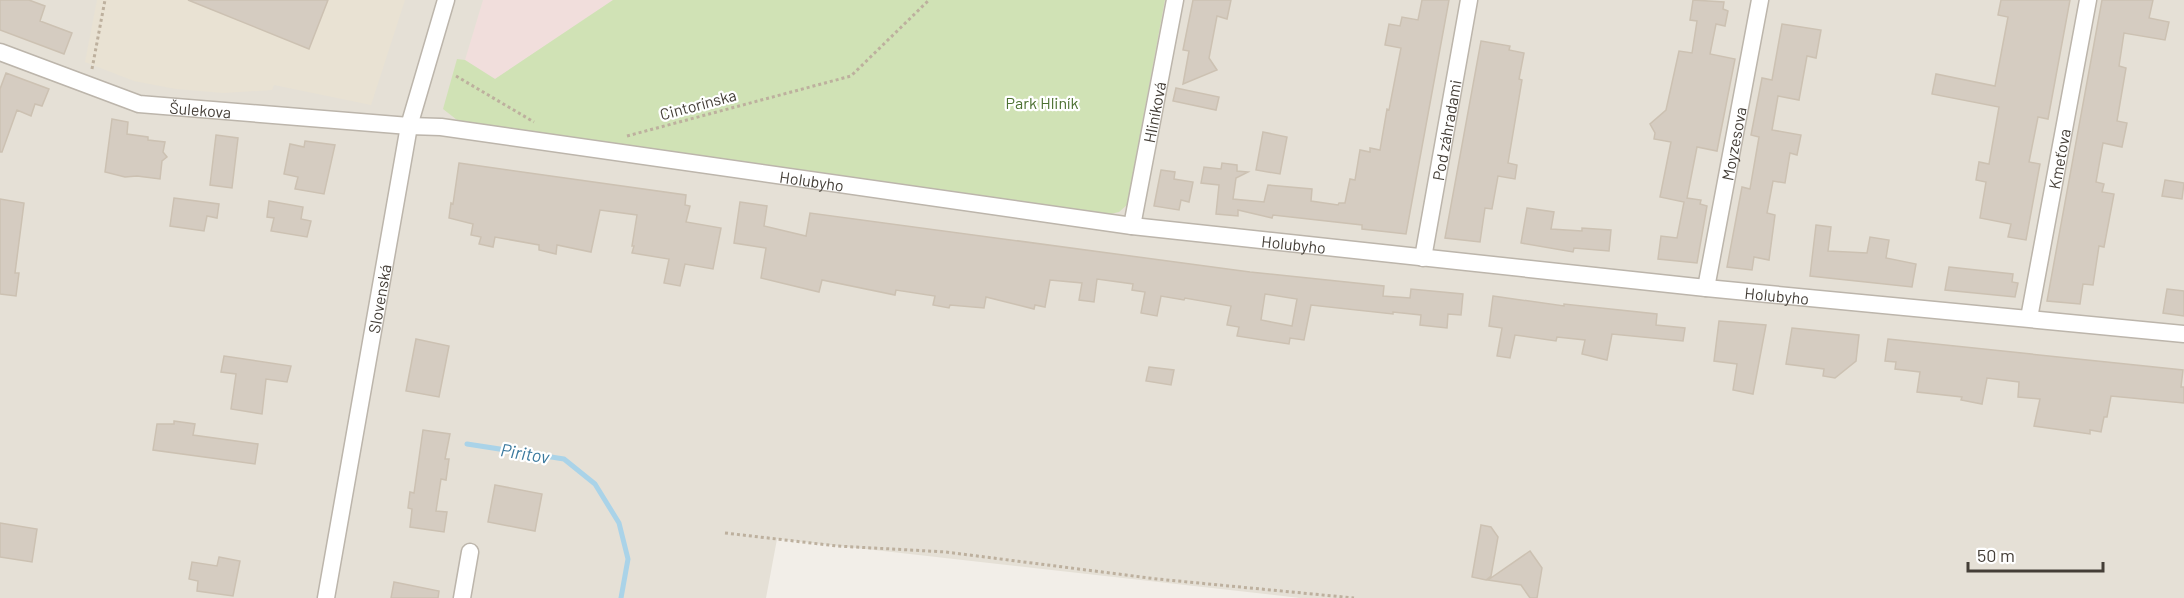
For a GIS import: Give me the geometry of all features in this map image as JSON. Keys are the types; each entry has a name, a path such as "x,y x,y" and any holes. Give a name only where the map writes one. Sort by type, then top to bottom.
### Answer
{"street":[{"name":"Slovenská","path":"326,598 409,126 446,0"},
{"name":"Hliníková","path":"1132,226 1175,0"},
{"name":"Pod záhradami","path":"1423,258 1469,0"},
{"name":"Moyzesova","path":"1706,288 1760,0"},
{"name":"Kmeťova","path":"2029,318 2088,0"},
{"name":"Šulekova","path":"0,52 139,104 409,126"},
{"name":"Holubyho","path":"409,126 441,127 1132,226 1706,288 2184,334"},
{"path":"462,598 470,552"}],"path":[{"path":"89,86 105,0"},
{"name":"Cintorínska","path":"621,137 851,76 929,0"},
{"path":"456,76 536,123"},
{"path":"725,533 837,546 946,552 1158,579 1354,598"}],"shaded area":[{"path":"0,0 2184,0 2184,598 1300,598 777,539 766,598 0,598"},
{"path":"97,0 405,0 371,105 274,85 272,90 224,93 176,89 134,81 85,62"},
{"path":"483,0 613,0 495,79 465,60"}],"green space":[{"name":"Park Hliník","path":"613,0 1165,0 1127,205 1119,212 1106,215 461,123 443,109 457,59 465,60 495,79"}],"building":[{"path":"0,0 29,0 45,6 40,21 72,33 64,54 0,30"},
{"path":"188,0 328,0 309,49"},
{"path":"1193,0 1231,0 1227,19 1217,16 1209,58 1217,70 1183,84 1189,51 1183,50"},
{"path":"1422,0 1449,0 1406,234 1362,229 1362,225 1273,215 1272,218 1238,210 1238,216 1216,214 1219,185 1201,183 1204,167 1221,169 1222,163 1237,165 1237,171 1248,172 1236,178 1233,199 1264,202 1268,185 1312,189 1311,201 1338,205 1345,203 1350,179 1355,180 1360,150 1370,152 1370,148 1380,150 1401,48 1385,45 1389,24 1400,26 1402,17 1418,20"},
{"path":"1693,0 1724,2 1723,9 1728,11 1725,26 1716,24 1710,54 1735,59 1717,151 1697,147 1687,198 1701,200 1700,204 1707,206 1697,263 1658,259 1661,236 1677,238 1684,202 1660,197 1671,142 1654,139 1655,133 1650,124 1666,110 1679,51 1692,53 1697,21 1690,20"},
{"path":"2001,0 2070,0 2048,119 2038,117 2029,162 2040,164 2026,240 2008,237 2011,224 1980,218 1986,182 1976,180 1979,162 1989,164 1999,107 1932,94 1936,74 1995,86 2008,17 1998,15"},
{"path":"2102,0 2153,0 2149,18 2169,22 2165,40 2124,33 2119,66 2126,68 2117,121 2127,123 2122,147 2103,143 2096,182 2104,184 2102,192 2114,194 2104,247 2099,246 2093,285 2083,284 2080,304 2047,301"},
{"path":"1782,24 1821,30 1816,58 1807,56 1799,100 1778,96 1772,130 1801,135 1797,155 1790,153 1785,183 1773,181 1767,213 1775,215 1769,260 1754,257 1752,270 1727,267 1742,187 1750,189 1759,137 1751,135 1762,78 1772,80"},
{"path":"1481,41 1510,46 1509,50 1524,53 1519,79 1522,80 1508,163 1517,165 1515,179 1498,176 1492,209 1485,208 1480,242 1445,238"},
{"path":"6,73 49,89 42,106 35,104 31,116 17,110 2,152 0,152 0,89"},
{"path":"1176,88 1219,97 1216,110 1173,101"},
{"path":"112,119 128,122 127,134 165,142 163,152 167,157 162,161 160,179 125,177 105,172"},
{"path":"1263,132 1287,137 1280,174 1256,170"},
{"path":"216,135 238,138 232,188 210,185"},
{"path":"305,141 335,145 324,194 295,189 298,177 284,174 290,144 304,147"},
{"path":"459,163 686,195 685,205 690,206 686,222 721,228 713,269 685,264 680,286 664,283 669,259 632,253 637,215 600,210 591,252 557,245 556,254 539,250 539,245 495,237 493,247 479,244 481,237 471,235 473,224 449,218"},
{"path":"1161,170 1175,172 1174,179 1193,182 1189,202 1181,200 1179,210 1154,206"},
{"path":"2165,180 2184,183 2182,199 2162,196"},
{"path":"174,198 219,204 217,218 207,216 204,231 170,226"},
{"path":"0,199 24,203 15,273 19,273 16,296 0,294"},
{"path":"269,201 303,207 301,219 311,221 307,237 271,231 274,218 267,217"},
{"path":"740,202 767,206 764,226 806,236 810,213 1250,272 1384,286 1383,296 1410,298 1411,289 1463,294 1461,315 1448,314 1447,328 1420,325 1421,315 1311,305 1304,340 1290,338 1289,344 1237,336 1239,327 1227,325 1231,306 1161,296 1157,316 1141,313 1145,292 1132,290 1133,284 1097,279 1094,302 1079,300 1082,283 1050,280 1045,307 1035,305 1034,309 986,297 984,308 950,305 949,308 933,305 935,296 896,290 895,295 822,280 819,292 761,278 766,248 734,243","holes":["1265,294 1297,299 1292,326 1261,320"]},
{"path":"1527,208 1554,212 1551,229 1611,230 1609,251 1574,248 1573,252 1521,243"},
{"path":"1816,225 1831,227 1828,251 1867,253 1870,237 1889,240 1886,258 1916,264 1912,287 1810,276"},
{"path":"1949,267 2013,274 2012,282 2018,283 2015,297 1945,290"},
{"path":"2167,289 2184,291 2184,316 2163,313"},
{"path":"1493,296 1564,306 1564,304 1657,314 1656,325 1685,328 1683,341 1612,334 1607,360 1582,354 1585,340 1557,337 1556,341 1515,335 1510,358 1497,356 1502,328 1489,326"},
{"path":"1719,321 1766,325 1753,394 1733,390 1737,364 1714,361"},
{"path":"1792,328 1859,335 1856,361 1835,378 1823,376 1824,369 1786,364"},
{"path":"416,339 449,346 439,397 406,391"},
{"path":"1888,339 2183,370 2181,387 2184,387 2184,403 2111,396 2101,432 2090,430 2090,434 2034,426 2040,399 2018,397 2019,382 1987,378 1982,404 1961,400 1962,397 1917,392 1920,372 1895,369 1896,362 1885,361"},
{"path":"224,356 291,366 287,382 266,379 262,414 231,409 236,374 221,372"},
{"path":"1149,367 1174,370 1171,385 1146,381"},
{"path":"174,421 195,424 193,435 258,444 255,464 153,450 157,424 174,424"},
{"path":"423,430 450,434 445,459 449,459 446,480 441,479 436,511 447,512 444,532 410,527 412,509 408,508 410,492 414,493"},
{"path":"495,485 542,494 535,531 488,522"},
{"path":"0,523 37,529 32,562 0,557"},
{"path":"1481,525 1491,527 1498,537 1491,576 1486,580 1472,577"},
{"path":"1530,551 1542,568 1537,598 1530,598 1521,585 1488,580"},
{"path":"219,557 240,561 233,596 197,591 198,581 189,579 192,562 217,566"},
{"path":"394,582 439,591 438,598 391,598"}],"waterway":[{"name":"Piritov","path":"467,444 564,459 595,484 619,523 628,559 621,598"}]}
